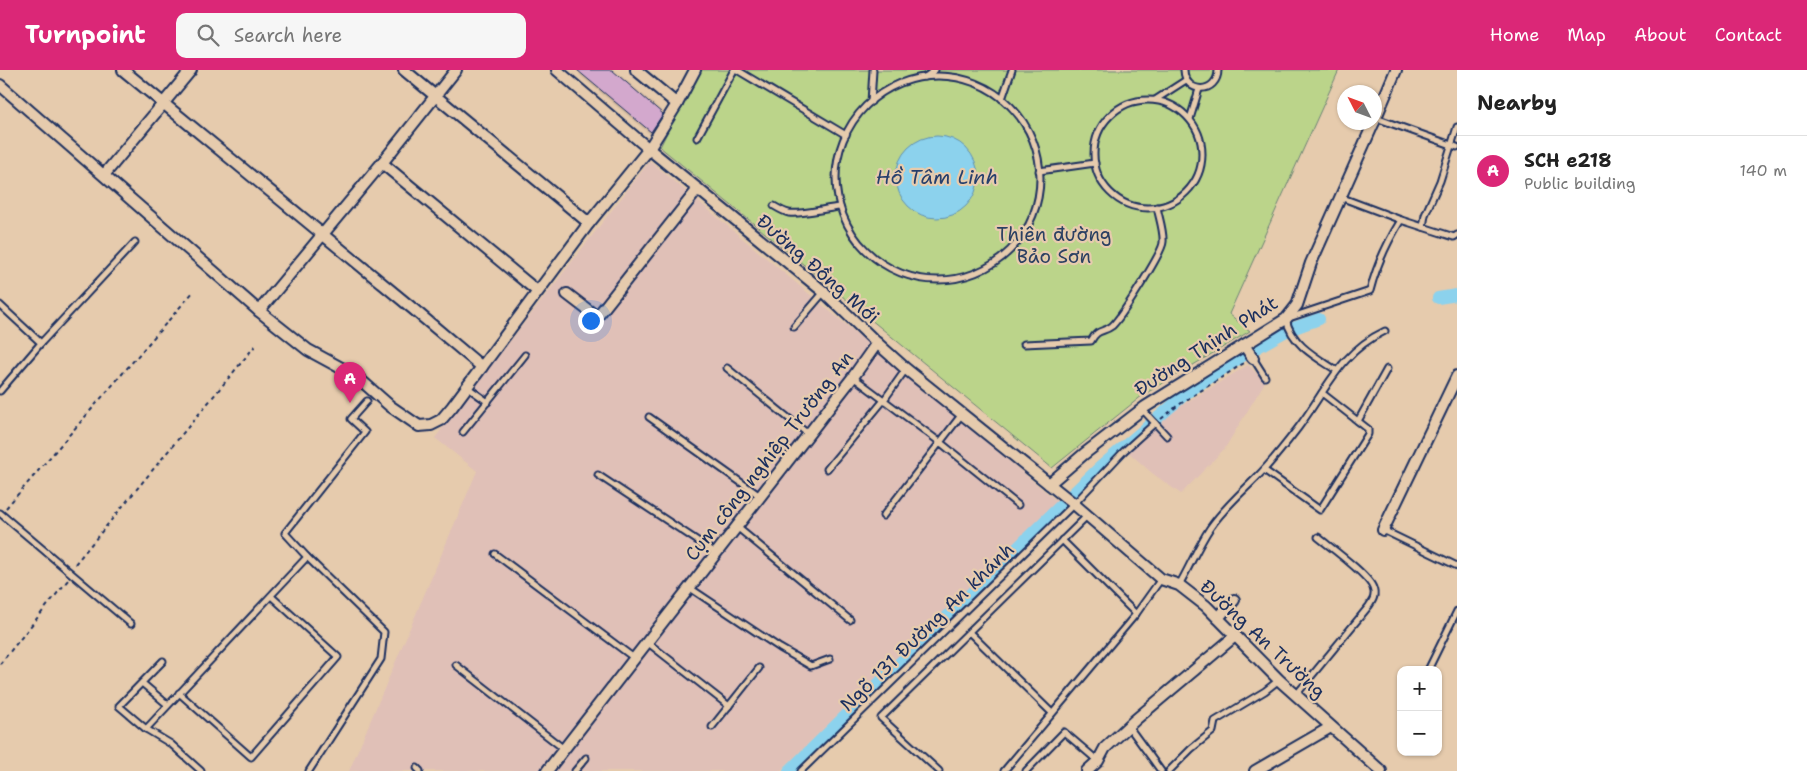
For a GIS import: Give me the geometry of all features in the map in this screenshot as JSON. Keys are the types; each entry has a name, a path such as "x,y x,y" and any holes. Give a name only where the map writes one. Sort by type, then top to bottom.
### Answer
{"street":[{"path":"123,70 482,367"},
{"path":"104,175 191,70"},
{"path":"404,70 589,223"},
{"path":"259,311 382,163 456,70"},
{"name":"Đường Đồng Mới","path":"558,70 698,189 824,292 906,369 1072,502"},
{"path":"636,70 677,104"},
{"path":"0,85 259,311 308,350 356,376 390,406 418,426 431,425 441,420 589,223 649,148 677,104 695,70"},
{"name":"Đường Thịnh Phát","path":"1382,104 1396,70"},
{"name":"Đường Thịnh Phát","path":"1049,484 1142,409 1248,352 1287,321 1297,305 1311,263 1371,130"},
{"path":"382,163 537,292"},
{"path":"567,294 598,317 698,189"},
{"name":"Cụm công nghiệp Trường An","path":"647,642 853,377 877,343"},
{"path":"1382,530 1457,376"},
{"name":"Đường An Trường","path":"1072,502 1161,580 1180,585 1218,618 1279,680 1381,771"},
{"path":"1218,618 1234,600"},
{"path":"1087,771 1098,761 1106,748 1129,727 1235,636"},
{"path":"547,771 647,642"},
{"path":"1255,771 1331,727"}],"lane":[{"path":"697,138 736,70 846,135"},
{"path":"871,102 873,70"},
{"path":"924,78 935,70"},
{"path":"1002,99 1012,70"},
{"path":"1184,70 1189,85 1199,89 1209,87 1214,83 1218,70"},
{"path":"945,77 966,80 979,85 1002,99 1021,119 1034,144 1039,171 1039,185 1034,212 1028,225 1002,257 990,265 965,276 938,280 910,276 885,266 863,248 848,226 840,206 836,186 836,172 838,158 846,135 855,120 871,102 898,85 924,78 945,77"},
{"path":"1155,100 1186,80"},
{"path":"1190,118 1199,89"},
{"path":"1155,100 1174,106 1190,118 1196,127 1202,146 1202,166 1190,188 1180,198 1157,207 1142,208 1132,206 1114,196 1101,181 1094,152 1098,133 1110,116 1117,110 1135,101 1155,100"},
{"path":"1382,123 1457,147"},
{"path":"1423,227 1425,215 1440,181 1457,127"},
{"path":"1039,171 1095,162"},
{"path":"1340,197 1423,227 1454,236 1457,235"},
{"path":"774,206 787,213 801,214 840,206"},
{"path":"1024,344 1091,341 1100,331 1112,326 1149,272 1163,243 1157,207"},
{"path":"1336,370 1306,351 1292,332 1287,321 1370,291 1395,230 1402,220"},
{"path":"0,391 41,343 135,242"},
{"path":"794,327 824,292"},
{"path":"0,305 41,343"},
{"path":"1180,585 1210,528 1228,506 1264,470 1298,428 1336,370 1351,353 1371,338 1385,331"},
{"path":"1248,352 1265,377"},
{"path":"463,432 525,355"},
{"path":"727,368 808,434"},
{"path":"827,469 884,400 906,369"},
{"path":"1358,421 1387,369"},
{"path":"853,377 941,443 1018,505"},
{"path":"467,386 488,402"},
{"path":"1264,470 1320,510 1368,434 1368,429 1322,392"},
{"path":"309,771 381,659 384,632 307,557 286,533 365,432 351,419 367,401"},
{"path":"1142,409 1167,436"},
{"path":"883,516 963,413"},
{"path":"650,417 760,496"},
{"name":"Ngõ 131 Đường An khánh","path":"803,771 1072,502 1154,423"},
{"path":"598,475 716,552"},
{"path":"1,514 131,624"},
{"path":"939,771 881,718 1087,516"},
{"path":"737,526 850,620"},
{"path":"1382,530 1457,566"},
{"path":"1296,695 1369,606 1374,597 1373,587 1366,577 1318,537"},
{"path":"1062,540 1136,614"},
{"path":"495,554 634,658"},
{"path":"146,729 307,557"},
{"path":"1004,771 1136,614 1161,580"},
{"path":"688,588 811,666 830,659"},
{"path":"179,693 251,757 338,657 271,596"},
{"path":"1430,666 1457,610"},
{"path":"969,632 1052,713"},
{"path":"647,642 729,706"},
{"path":"163,661 119,706 146,729 171,744 201,771"},
{"path":"456,665 564,749"},
{"path":"712,727 759,668"},
{"path":"1169,771 1213,731 1216,721 1279,680"},
{"path":"142,683 168,705"},
{"path":"1129,727 1162,771"},
{"path":"1026,771 1064,732 1098,761"},
{"path":"583,771 576,769 586,758"}],"path":[{"path":"1,514 194,291"},
{"path":"0,664 70,574 255,346"},
{"path":"1154,423 1248,352"}],"shaded area":[{"path":"650,161 1058,502 780,771 349,771 477,471 435,438"},
{"path":"1248,365 1265,382 1225,448 1181,494 1152,473 1127,451 1177,408"}],"green space":[{"name":"Thiên đường Bảo Sơn","path":"698,70 1339,70 1229,314 1250,331 1143,395 1052,468 660,147"}],"water":[{"name":"Hồ Tâm Linh","path":"937,136 953,139 966,148 975,161 978,177 975,193 966,206 953,215 937,218 921,215 908,206 899,193 896,177 899,161 908,148 921,139"}],"building":[{"path":"577,70 612,70 663,114 651,132"}],"waterway":[{"path":"1438,298 1457,295"},
{"path":"789,771 1099,468 1188,392 1244,355 1286,331 1319,319"}],"place":[{"name":"SCH e218","path":"350,403"}]}
